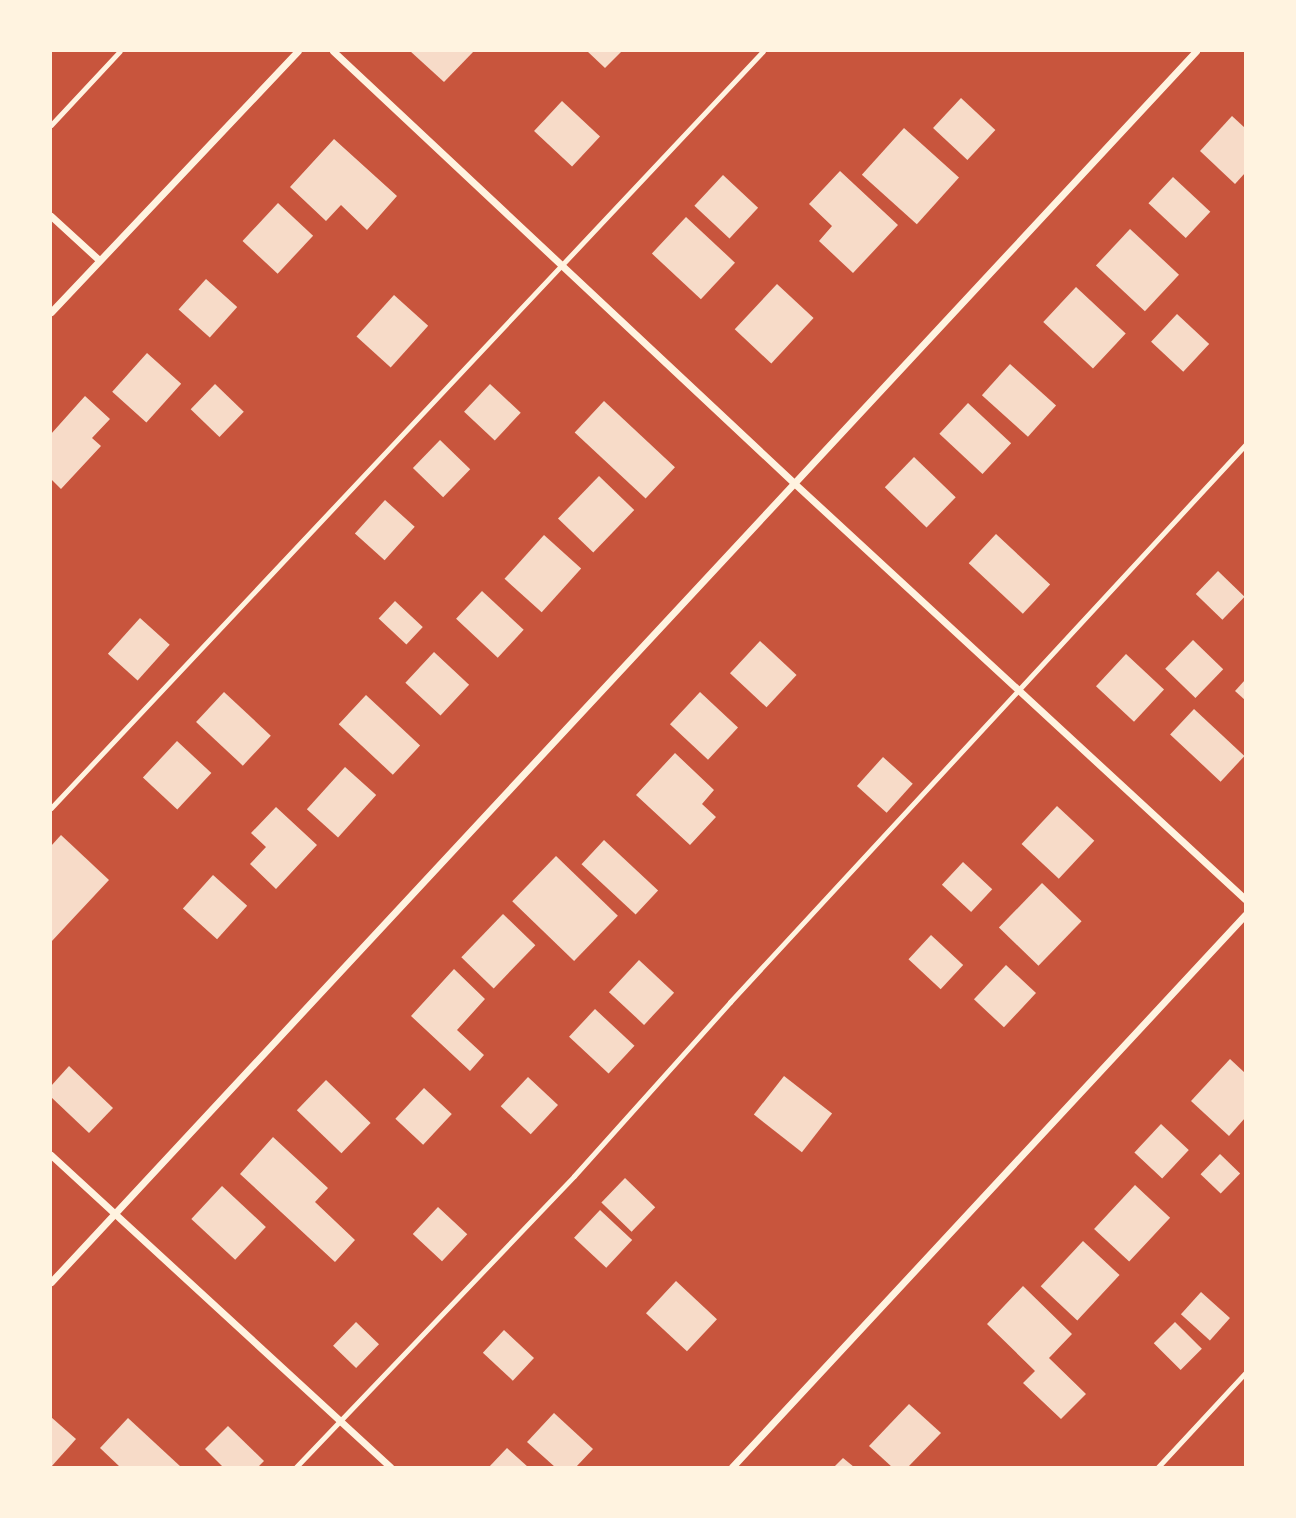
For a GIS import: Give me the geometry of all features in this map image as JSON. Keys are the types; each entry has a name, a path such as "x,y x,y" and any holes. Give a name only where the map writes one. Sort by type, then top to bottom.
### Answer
{"street":[{"path":"51,312 298,51"},
{"path":"333,51 794,483 1245,899"},
{"path":"51,1282 1195,51"},
{"path":"51,216 99,260"},
{"path":"732,1467 1245,915"},
{"path":"51,1155 390,1467"}],"lane":[{"path":"51,125 120,51"},
{"path":"51,807 763,51"},
{"path":"296,1467 574,1176 730,1002 1245,445"},
{"path":"1158,1467 1245,1373"}],"building":[{"path":"410,51 474,51 444,82"},
{"path":"587,51 622,51 605,68"},
{"path":"961,98 995,130 967,160 933,128"},
{"path":"562,101 600,136 572,166 534,131"},
{"path":"1232,116 1245,128 1245,173 1235,184 1200,151"},
{"path":"904,128 959,178 917,224 862,175"},
{"path":"334,139 397,196 367,230 341,205 326,221 290,187"},
{"path":"840,171 898,225 853,273 819,241 832,226 809,204"},
{"path":"723,175 758,208 729,238 694,206"},
{"path":"1173,177 1210,212 1186,238 1148,203"},
{"path":"278,203 313,236 278,274 243,241"},
{"path":"686,217 735,263 701,299 652,254"},
{"path":"1130,229 1179,275 1145,311 1096,266"},
{"path":"206,279 237,307 210,338 179,309"},
{"path":"777,284 814,318 771,363 735,329"},
{"path":"1076,287 1126,333 1093,368 1043,322"},
{"path":"394,295 428,326 391,367 357,337"},
{"path":"1177,314 1209,344 1183,372 1151,342"},
{"path":"147,353 181,384 146,422 112,392"},
{"path":"1010,364 1056,405 1028,437 982,395"},
{"path":"215,384 244,412 219,437 191,409"},
{"path":"490,384 521,413 495,440 464,412"},
{"path":"85,396 110,419 92,438 101,446 61,489 51,479 51,434"},
{"path":"604,401 675,467 646,499 575,432"},
{"path":"968,403 1011,443 983,474 939,434"},
{"path":"440,440 470,469 443,497 413,468"},
{"path":"914,457 956,497 927,528 885,487"},
{"path":"599,476 634,510 593,552 558,518"},
{"path":"385,500 415,527 385,560 355,533"},
{"path":"996,534 1050,584 1023,614 969,563"},
{"path":"544,535 581,568 542,612 505,579"},
{"path":"1218,571 1245,597 1222,620 1196,594"},
{"path":"482,591 524,630 498,658 456,619"},
{"path":"395,601 423,627 406,644 379,619"},
{"path":"140,618 170,645 138,680 108,654"},
{"path":"1193,640 1223,669 1195,698 1165,669"},
{"path":"760,641 797,675 767,707 730,673"},
{"path":"434,652 469,685 440,715 405,683"},
{"path":"1126,654 1164,689 1134,722 1096,686"},
{"path":"1245,680 1245,700 1235,691"},
{"path":"224,692 271,736 243,766 196,722"},
{"path":"700,692 738,727 708,760 670,724"},
{"path":"366,695 420,745 393,775 339,724"},
{"path":"1194,709 1244,756 1221,782 1170,735"},
{"path":"177,741 211,773 177,810 143,778"},
{"path":"675,753 714,790 702,804 716,817 690,845 636,795"},
{"path":"883,757 913,784 887,813 857,786"},
{"path":"345,767 376,795 338,837 307,809"},
{"path":"1057,806 1094,841 1059,879 1022,844"},
{"path":"276,807 317,845 276,889 250,864 266,847 251,833"},
{"path":"61,835 109,880 51,942 51,846"},
{"path":"604,840 658,890 636,915 581,864"},
{"path":"556,856 618,916 574,961 512,901"},
{"path":"963,862 992,889 971,912 942,885"},
{"path":"213,875 247,906 217,939 183,908"},
{"path":"1042,883 1082,921 1038,966 999,928"},
{"path":"503,914 535,945 494,988 461,957"},
{"path":"931,935 963,965 941,989 908,959"},
{"path":"639,960 674,993 644,1025 609,992"},
{"path":"1006,965 1036,993 1004,1027 974,999"},
{"path":"454,969 485,999 457,1030 484,1055 470,1071 411,1016"},
{"path":"595,1009 634,1046 609,1074 569,1037"},
{"path":"1230,1059 1245,1073 1245,1118 1229,1136 1191,1101"},
{"path":"69,1066 113,1108 89,1133 51,1097 51,1086"},
{"path":"784,1076 832,1114 802,1152 754,1115"},
{"path":"528,1077 558,1105 531,1134 501,1106"},
{"path":"326,1080 371,1123 341,1153 297,1110"},
{"path":"424,1088 452,1114 423,1145 395,1119"},
{"path":"1161,1124 1189,1150 1162,1178 1134,1153"},
{"path":"273,1137 328,1188 315,1202 355,1240 335,1262 240,1174"},
{"path":"1220,1154 1240,1173 1221,1194 1201,1174"},
{"path":"625,1178 655,1207 632,1232 601,1202"},
{"path":"1135,1185 1170,1218 1129,1262 1094,1229"},
{"path":"222,1186 266,1227 235,1260 191,1219"},
{"path":"438,1207 467,1234 442,1261 413,1234"},
{"path":"600,1210 632,1240 606,1268 574,1238"},
{"path":"1083,1241 1120,1275 1077,1320 1041,1286"},
{"path":"676,1281 717,1319 687,1351 646,1313"},
{"path":"1023,1286 1072,1334 1049,1358 1086,1394 1061,1419 1023,1383 1035,1371 987,1324"},
{"path":"1201,1292 1230,1318 1210,1340 1181,1314"},
{"path":"356,1322 379,1344 356,1368 333,1346"},
{"path":"1175,1322 1202,1349 1181,1370 1154,1343"},
{"path":"504,1330 534,1358 513,1381 483,1353"},
{"path":"909,1404 941,1433 908,1467 892,1467 869,1446"},
{"path":"554,1413 593,1449 576,1467 555,1467 527,1442"},
{"path":"51,1417 76,1439 51,1467"},
{"path":"128,1418 181,1467 120,1467 100,1448"},
{"path":"228,1426 264,1461 258,1467 223,1467 205,1449"},
{"path":"507,1448 528,1467 489,1467"},
{"path":"843,1458 854,1467 834,1467"}]}
